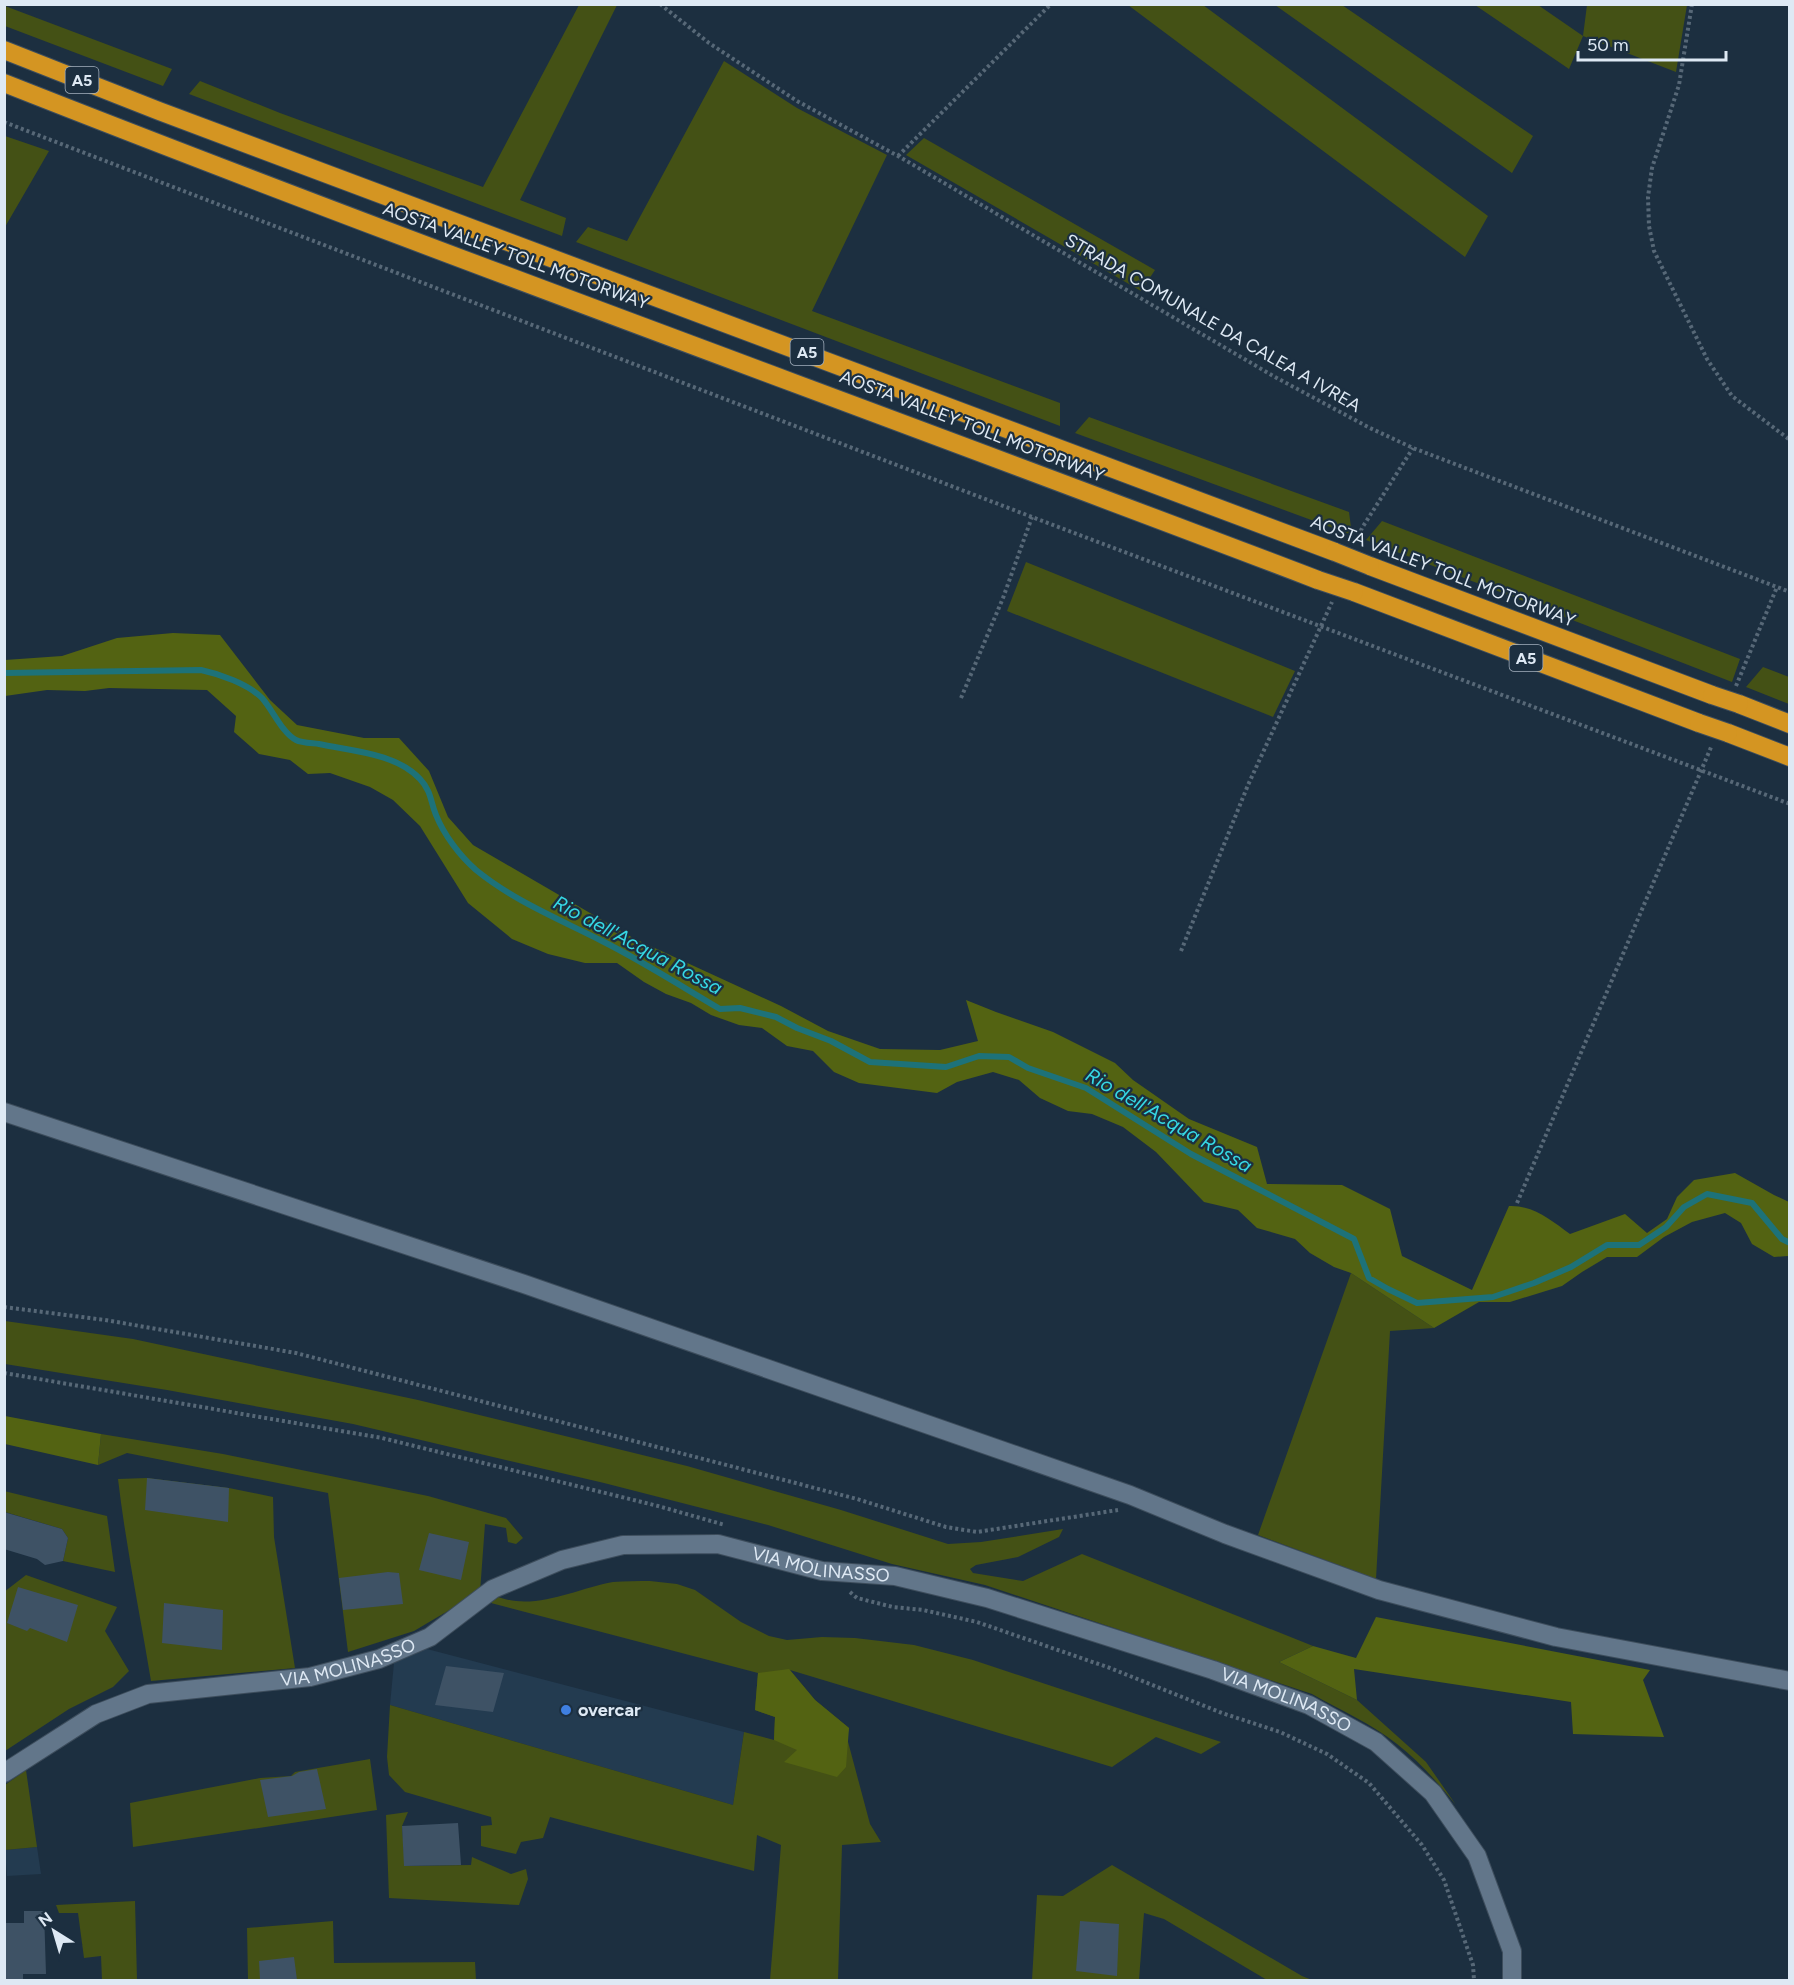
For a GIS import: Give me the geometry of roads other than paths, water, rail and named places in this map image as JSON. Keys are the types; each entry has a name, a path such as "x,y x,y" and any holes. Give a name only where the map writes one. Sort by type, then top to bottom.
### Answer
{"highway":[{"name":"AOSTA VALLEY TOLL MOTORWAY","path":"4,50 159,111 1041,440 1712,695 1736,700 1790,723"},
{"name":"AOSTA VALLEY TOLL MOTORWAY","path":"4,83 172,150 1058,480 1699,723 1721,736 1790,757"}],"main road":[{"path":"4,1112 524,1284 1130,1495 1225,1534 1379,1590 1556,1637 1790,1681"},
{"name":"VIA MOLINASSO","path":"4,1773 96,1714 148,1694 310,1677 379,1659 430,1637 493,1589 562,1560 623,1545 718,1544 822,1571 895,1576 987,1598 1214,1670 1309,1705 1376,1742 1433,1793 1477,1856 1512,1951 1512,1980"}],"waterway":[{"name":"Rio dell'Acqua Rossa","path":"4,673 201,670 233,680 262,698 282,727 296,740 372,754 410,770 427,788 439,823 448,837 458,852 476,870 521,900 632,957 720,1009 740,1008 776,1017 831,1041 870,1062 946,1067 979,1056 1009,1057 1028,1068 1086,1088 1191,1154 1354,1239 1369,1278 1417,1303 1493,1297 1571,1267 1607,1245 1639,1245 1666,1227 1684,1207 1707,1194 1752,1203 1782,1239 1790,1243"}],"place":[{"name":"overcar","path":"566,1710"}]}
